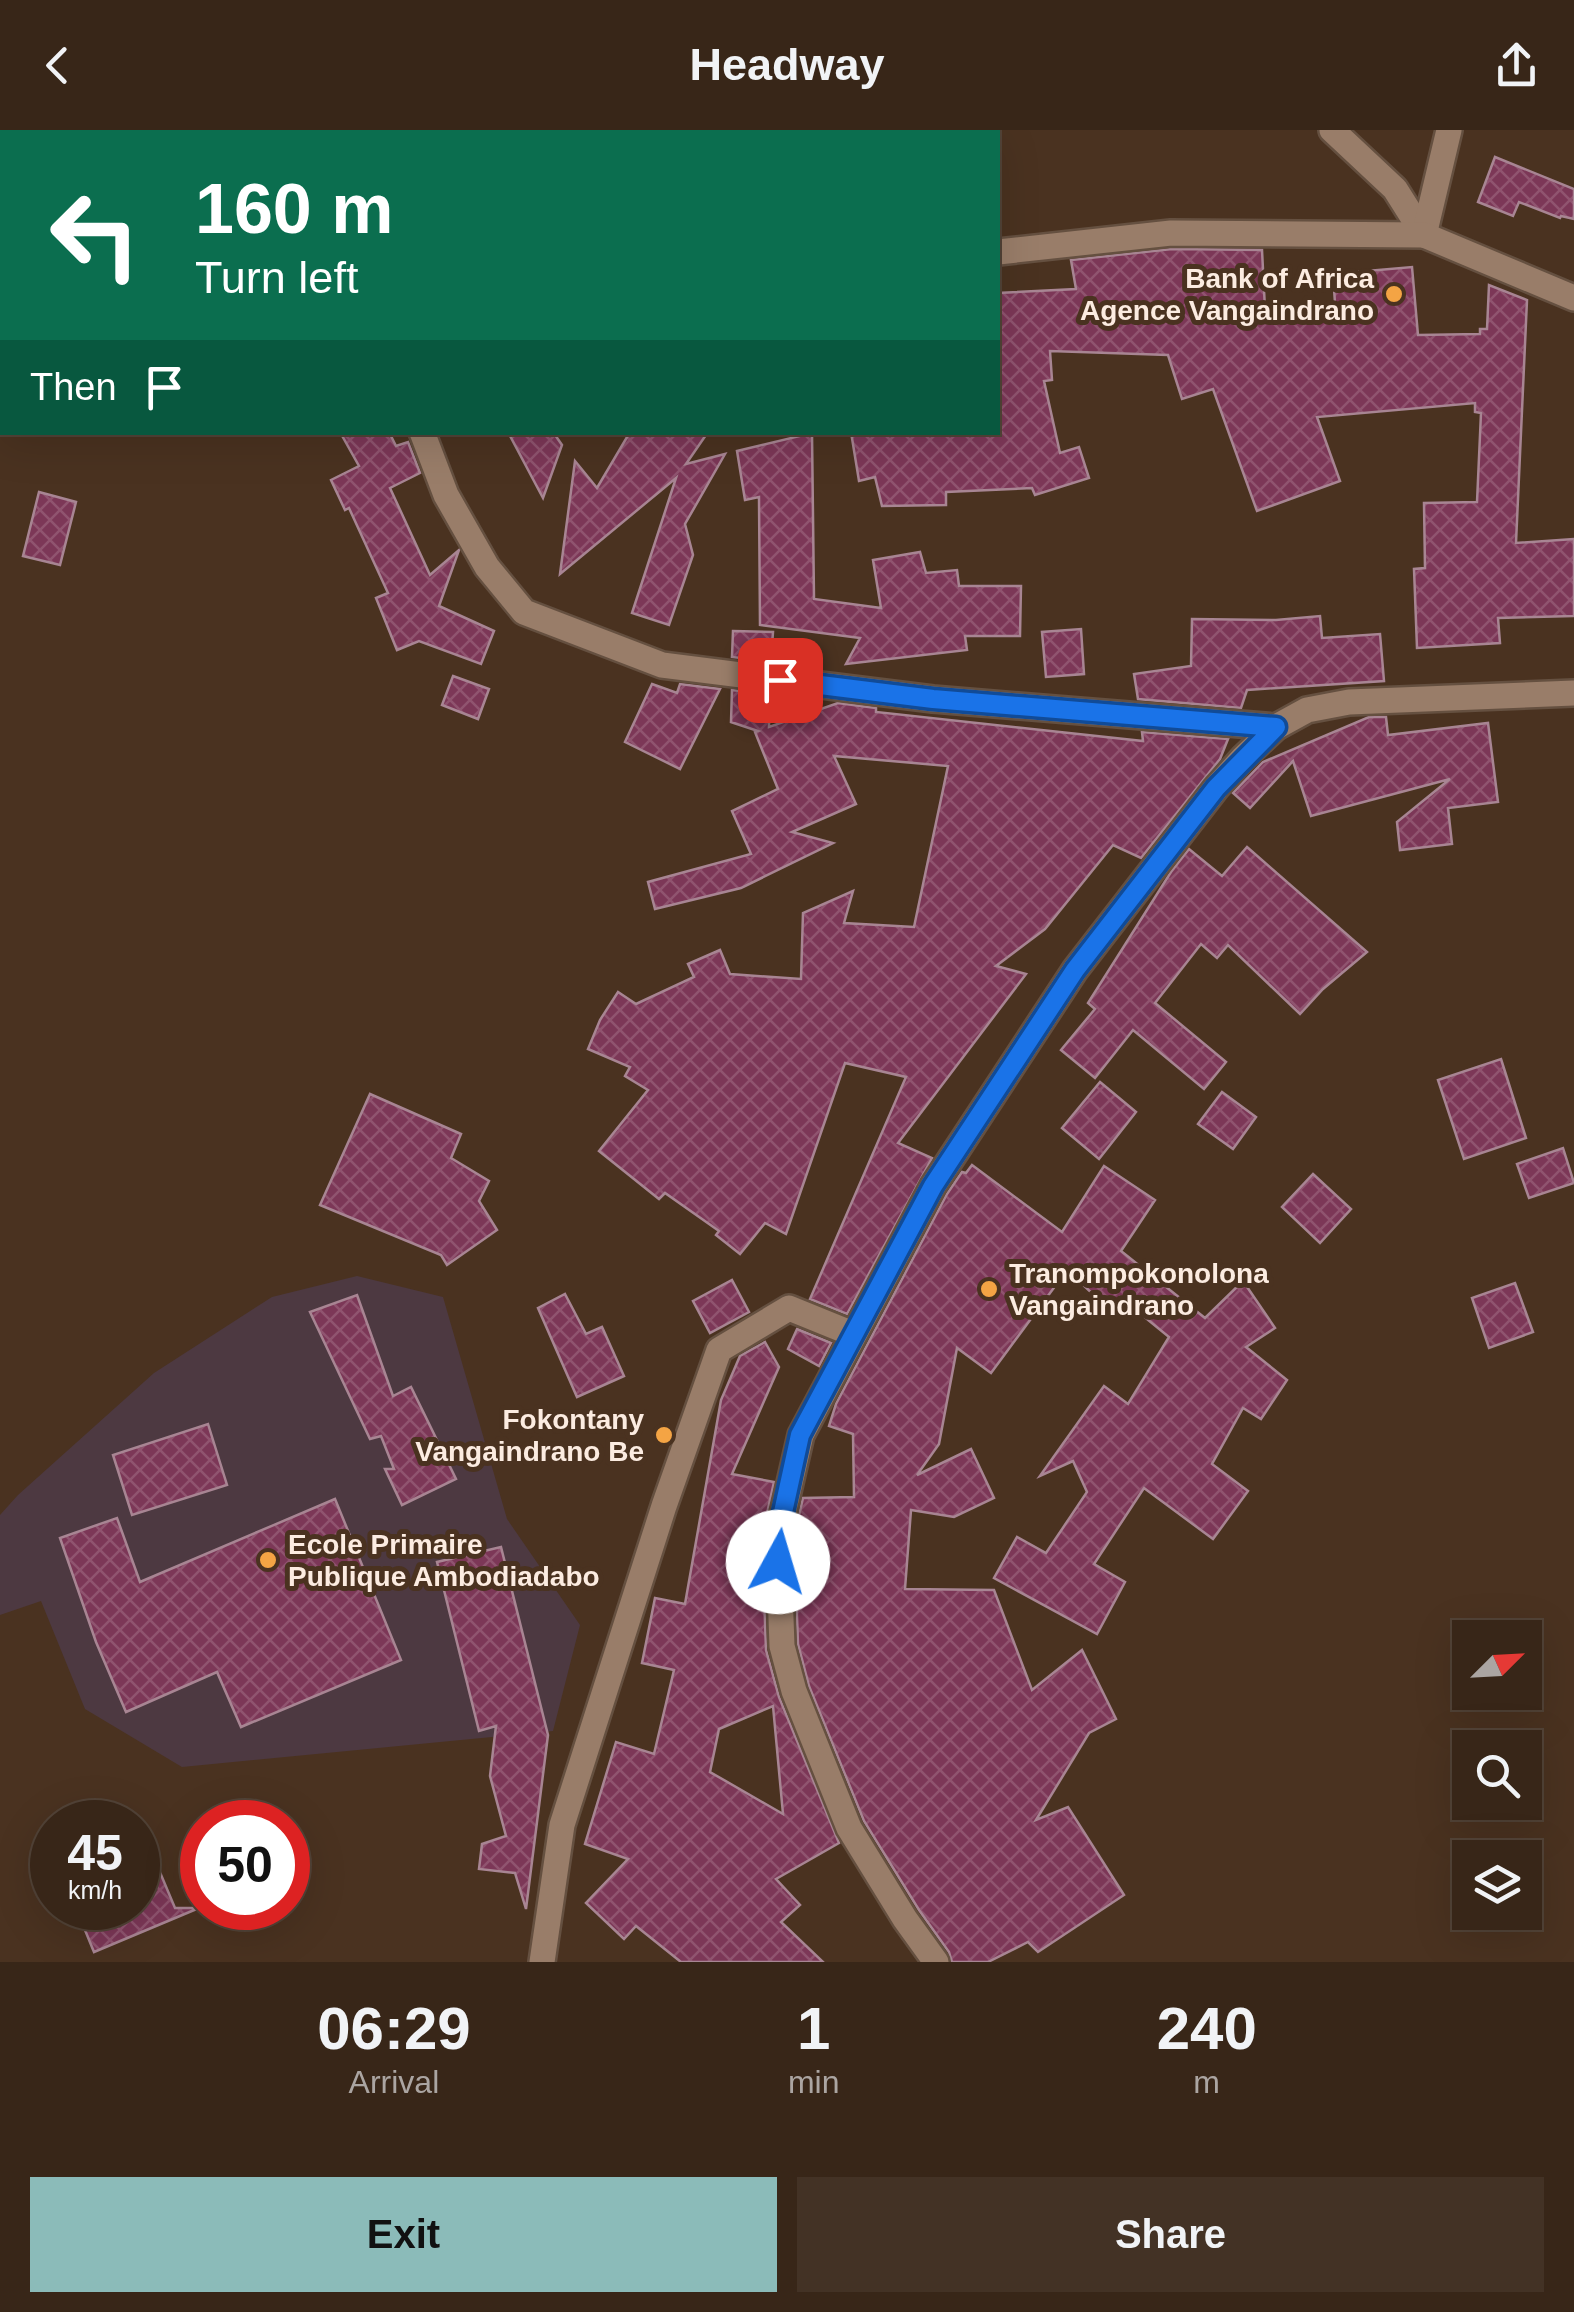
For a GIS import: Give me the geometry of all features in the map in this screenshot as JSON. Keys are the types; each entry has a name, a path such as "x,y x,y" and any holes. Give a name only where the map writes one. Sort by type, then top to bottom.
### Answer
{"street":[{"path":"1332,130 1396,190 1424,235"},
{"path":"1424,235 1449,130"},
{"path":"1000,252 1171,233 1424,235 1574,298"},
{"path":"423,435 446,495 487,567 524,612 662,665 933,699 1276,727"},
{"path":"936,1962 904,1919 849,1828 794,1692 782,1646 778,1535 800,1435 933,1186 1075,970 1216,788 1276,727 1306,710 1349,702 1574,693"},
{"path":"542,1962 562,1825 664,1506 719,1350 789,1308 853,1334"}],"shaded area":[{"name":"Ecole Primaire Publique Ambodiadabo","path":"357,1276 443,1297 507,1519 580,1625 553,1731 182,1767 85,1709 41,1601 0,1615 0,1515 154,1373 272,1297"}],"building":[{"path":"1495,157 1574,189 1574,219 1560,218 1519,202 1513,216 1478,202"},
{"path":"1172,249 1262,250 1265,309 1335,303 1333,274 1412,267 1418,335 1480,334 1480,329 1487,329 1489,285 1527,300 1516,543 1574,539 1574,616 1498,618 1500,643 1417,648 1414,569 1425,568 1424,503 1477,502 1481,413 1475,412 1475,403 1317,417 1340,481 1257,511 1213,389 1182,399 1168,355 1050,351 1052,380 1044,381 1060,453 1079,447 1089,478 1035,495 1032,488 946,492 946,505 882,506 875,477 859,481 851,435 1000,435 1000,293 1076,289 1071,260"},
{"path":"342,435 390,435 396,446 408,442 420,473 390,488 430,575 459,550 439,606 494,631 481,664 419,641 397,650 376,598 388,593 349,508 345,510 331,480 359,466"},
{"path":"510,435 555,435 562,445 543,498"},
{"path":"628,435 706,435 686,464 725,454 685,524 693,555 669,625 632,613 676,478 560,574 575,461 597,488"},
{"path":"812,435 814,599 881,608 873,560 920,552 926,573 957,570 959,586 1021,586 1020,636 965,636 967,650 846,664 860,638 760,625 759,497 745,500 737,451"},
{"path":"39,492 76,502 60,565 23,556"},
{"path":"1320,616 1322,638 1380,634 1384,681 1247,690 1241,708 1138,699 1134,674 1191,666 1192,619"},
{"path":"1081,629 1084,674 1046,677 1042,632"},
{"path":"733,631 773,632 771,662 732,657"},
{"path":"453,676 489,689 478,719 442,705"},
{"path":"652,684 677,693 680,684 720,689 680,769 625,742"},
{"path":"732,690 770,695 769,727 838,703 876,708 876,712 1143,741 1142,732 1228,739 1220,759 1141,858 1113,845 1045,929 996,966 1026,974 898,1143 932,1158 847,1314 810,1299 906,1077 845,1063 786,1234 765,1223 740,1254 716,1235 719,1231 665,1193 659,1199 599,1151 648,1090 625,1076 630,1067 588,1049 618,992 636,1004 694,977 688,964 720,950 730,974 801,979 803,913 853,891 844,923 914,927 948,766 834,756 856,804 792,832 833,843 741,888 655,909 648,882 751,854 732,811 778,789 755,732 758,731 731,722"},
{"path":"1369,717 1386,717 1388,735 1488,723 1498,802 1448,808 1452,844 1400,850 1397,822 1450,779 1311,816 1293,761 1250,808 1233,793 1263,762"},
{"path":"1247,847 1367,952 1300,1014 1228,945 1217,958 1201,944 1155,1003 1226,1062 1204,1089 1133,1030 1095,1078 1061,1050 1095,1009 1088,1003 1171,872 1189,849 1222,876"},
{"path":"1501,1059 1526,1138 1464,1159 1438,1080"},
{"path":"1100,1082 1136,1112 1099,1159 1062,1128"},
{"path":"1222,1092 1256,1117 1233,1149 1198,1124"},
{"path":"370,1094 461,1134 451,1158 489,1181 479,1201 497,1230 447,1265 441,1255 320,1205"},
{"path":"1563,1148 1574,1183 1529,1198 1517,1164"},
{"path":"972,1165 1062,1232 1104,1166 1155,1200 1121,1251 1205,1318 1243,1281 1275,1328 1246,1347 1287,1380 1261,1419 1243,1408 1212,1464 1248,1491 1213,1539 1144,1488 1094,1564 1125,1582 1097,1634 994,1578 1017,1537 1046,1553 1087,1492 1073,1461 1040,1476 1104,1386 1128,1404 1169,1337 1120,1297 1109,1309 1067,1270 991,1373 957,1348 939,1444 917,1475 971,1449 994,1498 954,1517 911,1510 905,1589 994,1590 1032,1690 1082,1650 1116,1719 1089,1733 1036,1820 1068,1807 1124,1895 1038,1952 1028,1942 988,1962 952,1962 864,1821 809,1686 798,1644 794,1537 803,1498 854,1497 853,1434 829,1426 836,1404 947,1194 962,1172 966,1173"},
{"path":"1313,1174 1351,1209 1320,1243 1282,1207"},
{"path":"732,1280 749,1312 710,1333 693,1301"},
{"path":"1515,1283 1533,1332 1489,1348 1472,1298"},
{"path":"565,1294 586,1334 602,1327 624,1376 577,1397 538,1308"},
{"path":"357,1295 393,1396 411,1387 456,1479 402,1505 385,1469 394,1469 381,1436 370,1439 310,1312"},
{"path":"797,1329 831,1343 819,1366 788,1349"},
{"path":"765,1342 779,1367 732,1474 774,1482 762,1536 766,1650 779,1697 839,1843 776,1879 800,1905 781,1922 823,1962 681,1962 636,1926 624,1939 586,1903 628,1859 585,1844 616,1742 654,1754 674,1670 642,1663 655,1598 685,1604 721,1400 740,1356","holes":["773,1706 783,1814 710,1772 719,1729"]},
{"path":"208,1424 227,1485 132,1515 113,1455"},
{"path":"335,1499 401,1660 241,1727 217,1672 126,1712 96,1642 60,1538 117,1518 140,1582"},
{"path":"501,1547 548,1735 526,1909 515,1873 479,1869 482,1844 506,1836 490,1776 496,1726 479,1731 437,1562"},
{"path":"160,1872 175,1908 180,1908 180,1916 160,1924"},
{"path":"85,1930 146,1930 94,1952"}],"place":[{"name":"Bank of Africa Agence Vangaindrano","path":"1394,294"},
{"name":"Tranompokonolona Vangaindrano","path":"989,1289"},
{"name":"Fokontany Vangaindrano Be","path":"664,1435"},
{"name":"Ecole Primaire Publique Ambodiadabo","path":"268,1560"}],"route":[{"path":"778,1562 778,1535 800,1435 933,1186 1075,970 1216,788 1276,727 933,699 780,680"}]}
